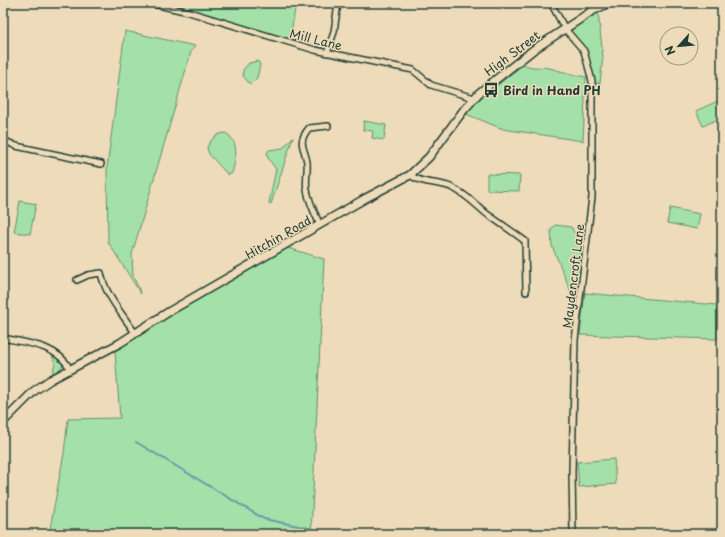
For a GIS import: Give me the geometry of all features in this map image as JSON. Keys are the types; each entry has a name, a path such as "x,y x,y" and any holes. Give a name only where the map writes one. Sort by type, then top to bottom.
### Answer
{"street":[{"name":"Mill Lane","path":"149,3 189,12 327,53 412,70 431,85 474,98"},
{"path":"327,53 334,32 338,3"},
{"name":"Maydencroft Lane","path":"550,3 565,29 584,51 592,81 592,197 575,340 572,473 573,534"},
{"name":"High Street","path":"474,98 522,58 592,11 609,3"},
{"name":"Hitchin Road","path":"3,422 43,385 135,334 170,311 410,175 430,157 474,98"},
{"path":"320,225 310,204 306,189 306,161 301,143 309,128 328,126"},
{"path":"3,140 16,146 101,164"},
{"path":"410,175 419,181 437,183 453,188 469,197 486,213 525,241 526,292"},
{"path":"77,280 88,275 101,273 105,285 135,334"},
{"path":"3,338 27,343 56,352 65,359 70,369"}],"green space":[{"path":"172,3 296,3 290,39"},
{"path":"598,12 603,57 600,83 594,84 589,59 569,30"},
{"path":"125,31 195,46 191,52 132,254 133,276 141,294 108,242 107,168"},
{"path":"258,61 260,65 257,78 250,84 243,76 243,70 249,63"},
{"path":"524,64 527,66 549,68 586,77 583,141 503,129 466,114 477,101"},
{"path":"722,99 722,117 703,126 696,111"},
{"path":"364,121 386,125 384,140 372,138 373,131 363,130"},
{"path":"226,133 233,142 236,152 232,173 228,175 209,154 207,148 214,138 220,134"},
{"path":"293,137 271,204 269,203 276,169 268,158 267,153 269,150 283,148"},
{"path":"487,174 520,175 519,191 487,190"},
{"path":"20,201 36,204 30,234 14,232"},
{"path":"670,208 700,214 697,229 667,223"},
{"path":"555,225 571,227 577,237 586,239 577,292 571,292 552,246 551,230"},
{"path":"285,247 324,259 311,534 49,534 64,453 68,419 120,418 115,351 169,314"},
{"path":"585,293 717,305 717,339 580,335"},
{"path":"51,353 63,364 60,369 52,375 55,363"},
{"path":"614,459 616,484 579,487 577,462"}],"waterway":[{"path":"136,442 264,519 313,529"}],"place":[{"name":"Bird in Hand PH","path":"491,90"}]}
